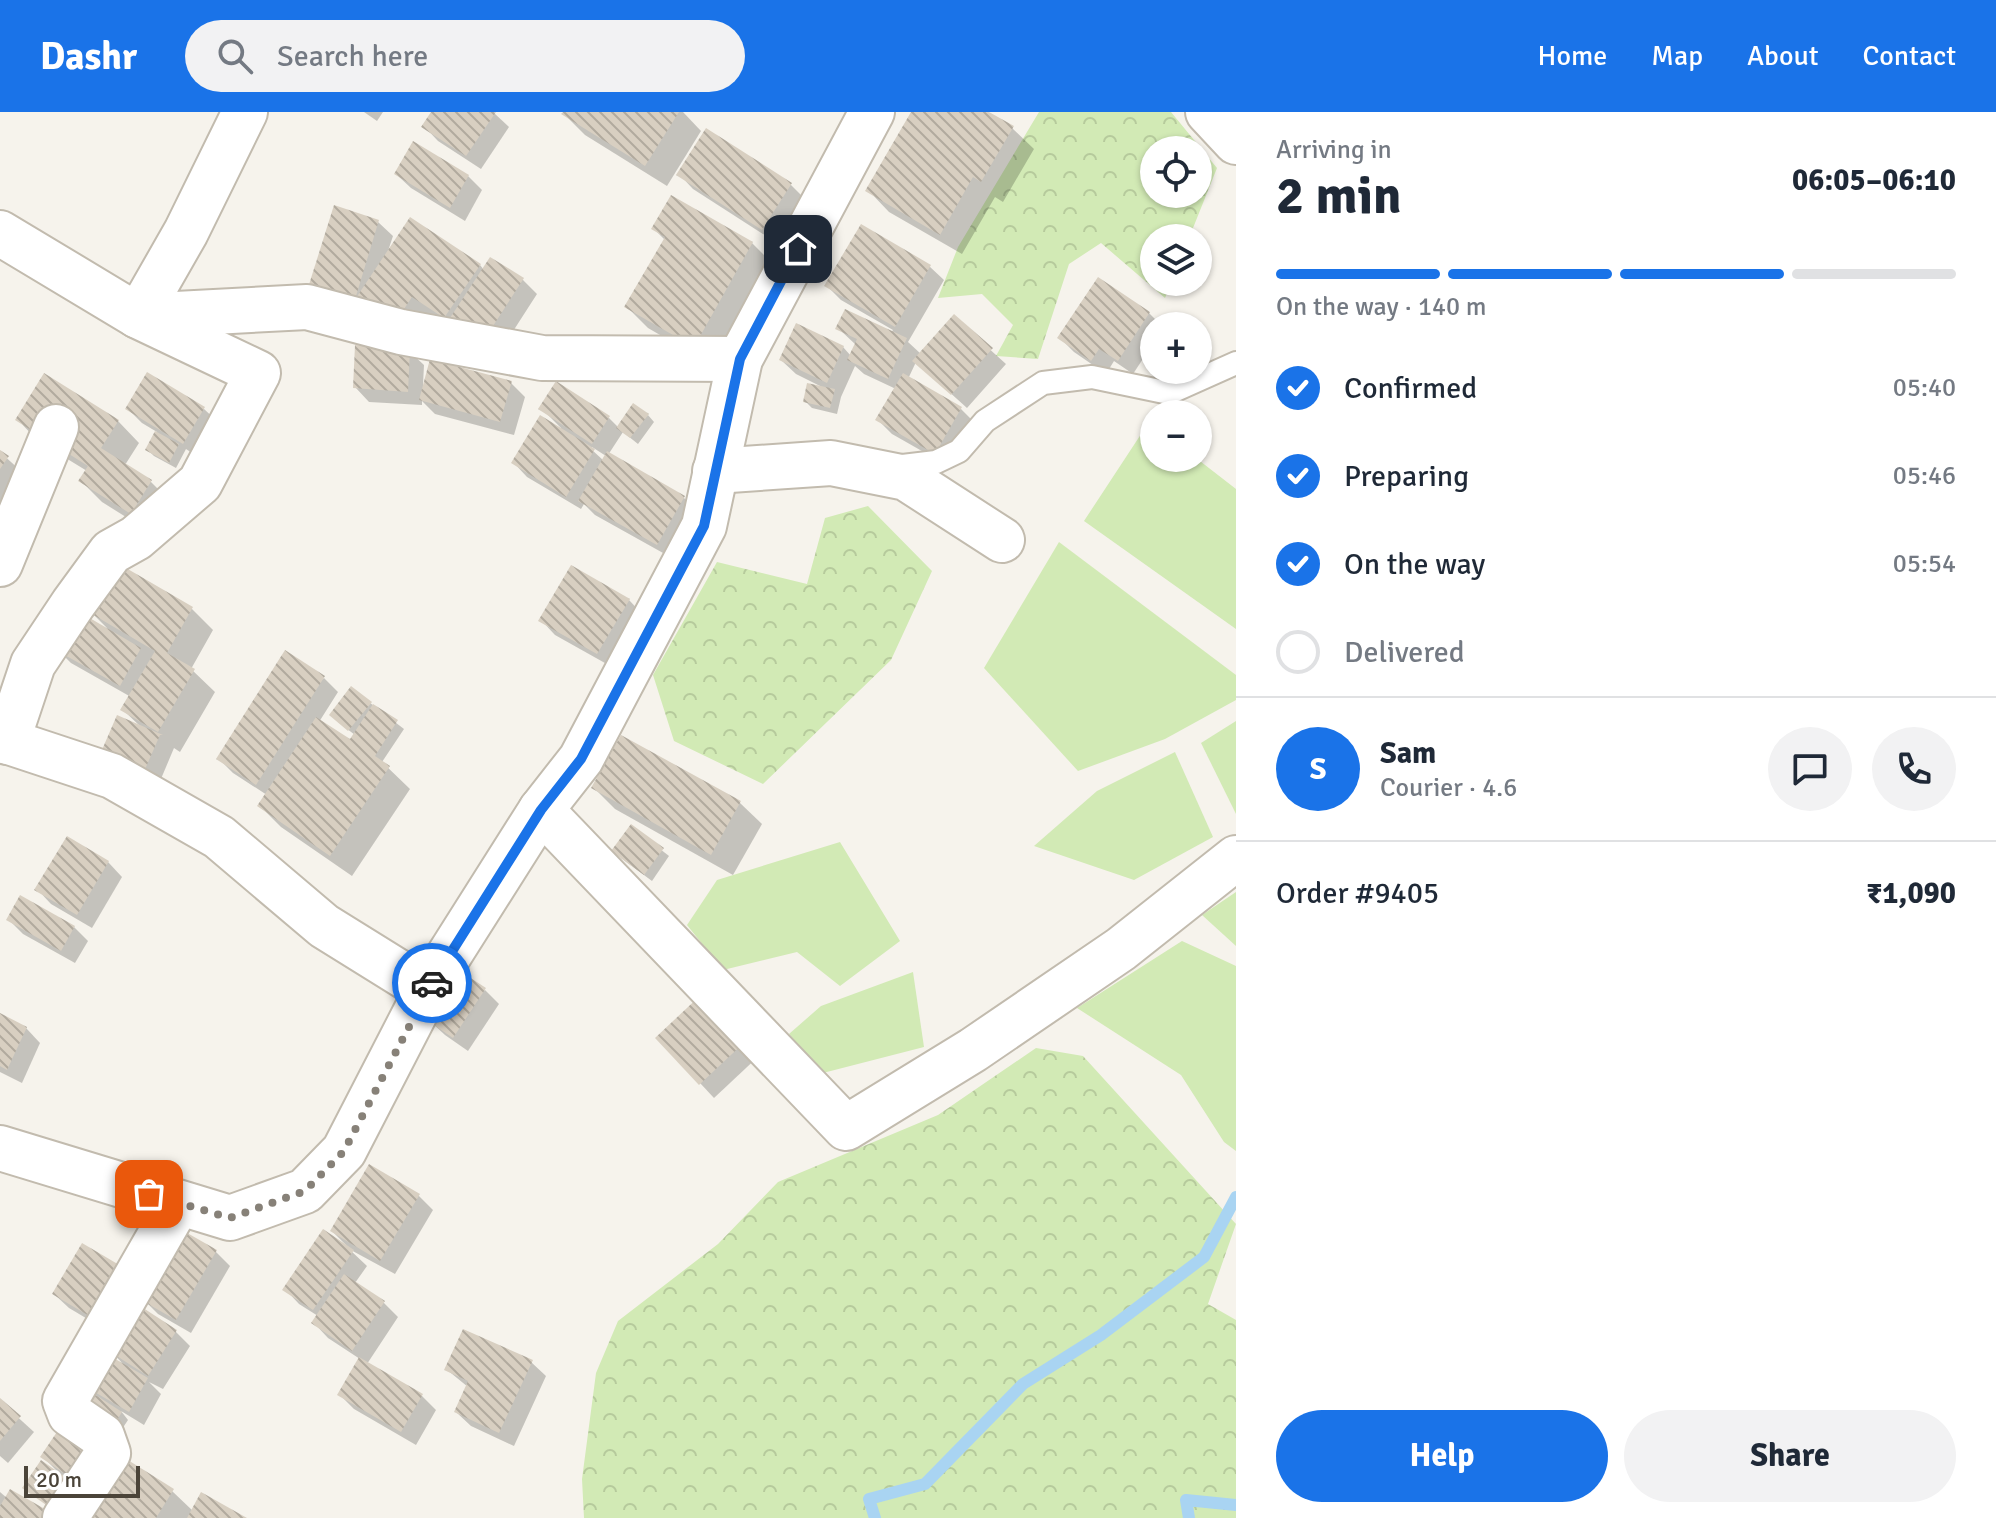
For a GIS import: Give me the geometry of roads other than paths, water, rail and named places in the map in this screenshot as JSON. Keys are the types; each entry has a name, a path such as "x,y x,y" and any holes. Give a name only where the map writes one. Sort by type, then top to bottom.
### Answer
{"street":[{"path":"138,316 186,232 245,112"},
{"path":"0,1148 230,1218 305,1191 344,1151 427,990 541,810 581,759 704,526 740,359 872,112"},
{"path":"1208,112 1236,142"},
{"path":"0,233 138,316 258,373 200,483 136,538 111,552 73,604 33,664 4,740 112,776 219,837 324,926 427,990"},
{"path":"138,316 307,307 401,332 542,358 740,359"},
{"path":"0,564 56,427"},
{"path":"715,471 831,463 906,478 1002,540"},
{"path":"541,810 846,1128 973,1050 1121,949 1236,858"},
{"path":"65,1518 108,1453 102,1436 70,1414 65,1401 178,1204"}],"lane":[{"path":"869,470 936,462 947,457 959,451 985,421 1043,383 1092,377 1169,393 1236,363"}],"waterway":[{"path":"875,1518 869,1499 925,1484 1023,1384 1101,1335 1204,1257 1236,1197"},
{"path":"1189,1518 1186,1500 1236,1505"}]}
